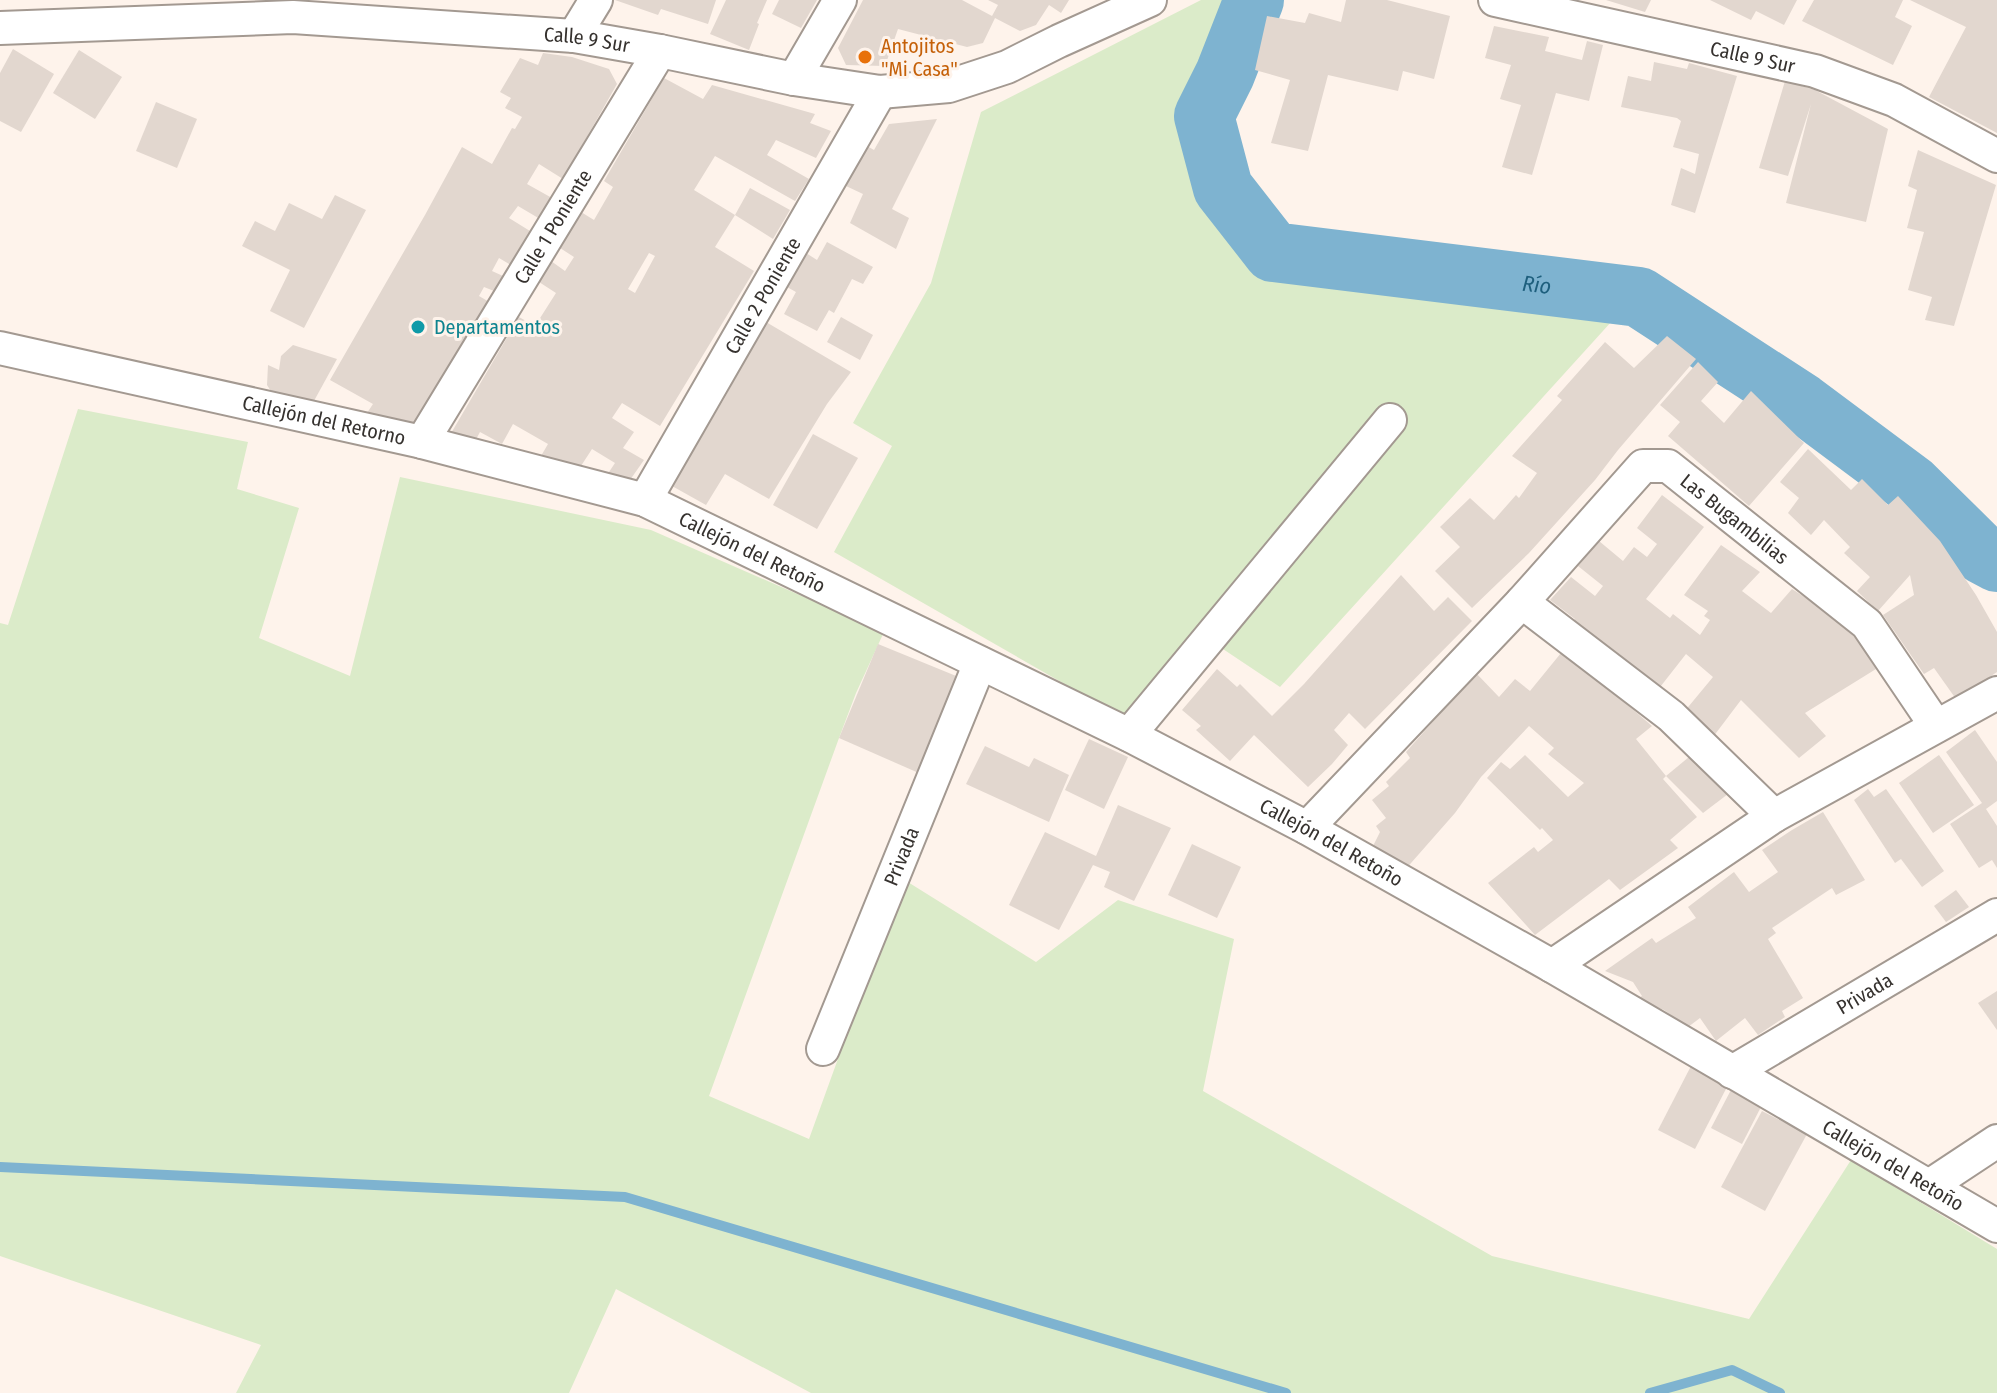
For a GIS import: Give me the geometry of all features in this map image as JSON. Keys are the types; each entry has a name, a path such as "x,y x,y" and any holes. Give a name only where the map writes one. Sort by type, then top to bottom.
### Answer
{"street":[{"path":"574,36 596,0"},
{"path":"794,79 840,0"},
{"path":"1059,41 1085,0"},
{"name":"Calle 9 Sur","path":"0,28 295,8 574,36 794,79 880,92 949,86 1007,67 1150,0"},
{"name":"Calle 9 Sur","path":"1495,0 1815,71 1894,100 1997,156"},
{"name":"Calle 1 Poniente","path":"422,442 660,51"},
{"name":"Calle 2 Poniente","path":"645,500 880,92"},
{"name":"Callejón del Retorno","path":"0,348 422,442 645,500"},
{"path":"1129,735 1390,420"},
{"name":"Las Bugambilias","path":"1307,828 1522,602 1643,466 1668,466 1867,624 1936,726"},
{"name":"Callejón del Retoño","path":"645,500 1129,735 1307,828 1552,966 1997,1226"},
{"path":"1522,602 1671,716 1774,816"},
{"name":"Privada","path":"823,1049 980,663"},
{"path":"1552,966 1774,816 1997,693"},
{"name":"Privada","path":"1732,1072 1997,915"},
{"path":"1929,1186 1997,1141"}],"green space":[{"path":"1201,0 1235,0 1204,116 1223,188 1273,252 1612,321 1280,687 1202,635 1131,722 834,552 892,446 853,423 931,283 981,112"},
{"path":"78,409 248,442 237,489 299,508 259,638 350,676 400,477 651,530 884,632 839,738 709,1096 809,1139 903,879 1036,962 1118,900 1234,939 1203,1091 1492,1256 1749,1319 1851,1160 1997,1249 1997,1393 811,1393 616,1289 569,1393 236,1393 261,1345 0,1256 0,623 8,625"}],"building":[{"path":"615,0 716,0 708,24 661,9 658,15"},
{"path":"726,0 767,0 749,50 710,34"},
{"path":"779,0 817,0 801,28 772,14"},
{"path":"863,0 962,0 992,16 998,5 988,0 1069,0 1061,13 1049,5 1036,25 1020,31 995,18 983,43 967,47 898,29 885,66 846,65 838,48"},
{"path":"1346,0 1387,0 1450,16 1434,79 1403,71 1398,91 1328,75 1308,151 1271,143 1290,80 1255,70 1267,16 1305,23 1309,13 1341,22"},
{"path":"1606,0 1651,0 1645,12"},
{"path":"1710,0 1797,0 1784,25 1756,11 1751,20"},
{"path":"1814,0 1903,0 1895,17 1912,26 1893,65 1802,21"},
{"path":"1910,0 1997,0 1997,133 1929,97 1966,27"},
{"path":"1494,26 1549,37 1545,51 1582,60 1587,41 1603,45 1589,101 1556,93 1532,175 1502,167 1521,105 1500,99 1511,65 1485,58"},
{"path":"13,49 54,74 21,132 0,121 0,73"},
{"path":"79,50 122,77 95,119 53,93"},
{"path":"543,53 572,57 609,69 617,84 563,179 539,164 527,184 552,198 540,219 518,206 509,218 530,231 511,265 499,258 492,271 503,276 494,291 484,287 479,296 491,303 413,433 361,422 373,404 330,380 462,147 492,164 512,128 515,129 522,117 505,108 511,98 500,92 520,58 538,65"},
{"path":"1654,62 1687,69 1689,63 1737,76 1695,213 1671,205 1681,168 1695,174 1699,154 1673,147 1681,121 1621,107 1628,76 1651,81"},
{"path":"664,78 703,99 712,85 815,114 810,123 831,131 816,158 776,140 767,155 809,179 795,201 715,156 694,190 735,215 715,247 754,271 660,426 622,403 612,418 634,432 623,448 644,460 630,480 607,475 615,463 592,449 581,466 541,456 548,444 513,424 502,444 480,432 473,445 450,435 519,317 535,326 556,293 539,282 551,261 565,271 574,257 560,248 581,212 594,220 613,187 604,181","holes":["649,253 655,256 635,293 628,289"]},
{"path":"1785,81 1815,90 1888,129 1866,222 1786,203 1811,104 1788,176 1759,168"},
{"path":"156,102 197,119 177,168 136,151"},
{"path":"937,119 892,209 909,218 896,249 850,223 863,194 846,186 867,146 874,150 889,124"},
{"path":"1918,150 1996,185 1954,326 1925,320 1932,297 1908,290 1924,232 1907,228 1917,190 1908,186"},
{"path":"750,188 790,210 773,239 735,215"},
{"path":"335,195 366,210 304,328 270,311 290,270 242,246 255,221 275,231 289,203 322,219"},
{"path":"827,242 873,267 863,284 852,279 834,313 829,310 817,331 784,314 796,292 787,287 806,253 817,260"},
{"path":"841,317 873,335 860,360 827,342"},
{"path":"766,322 851,372 827,404 769,499 725,474 706,505 672,486"},
{"path":"1667,336 1696,359 1595,480 1529,553 1472,608 1435,571 1460,547 1440,527 1470,498 1494,520 1516,495 1519,498 1537,473 1512,456 1562,400 1557,396 1605,342 1634,368"},
{"path":"293,345 337,359 309,410 278,402 267,385 268,365 279,370 281,356"},
{"path":"1698,362 1718,382 1701,401 1724,423 1751,391 1804,443 1749,506 1668,436 1680,422 1660,405"},
{"path":"813,434 858,458 817,529 773,505"},
{"path":"1808,449 1851,490 1862,479 1888,505 1898,496 1940,541 1997,632 1997,672 1956,699 1934,668 1924,674 1883,615 1914,595 1910,575 1878,611 1857,591 1870,577 1844,553 1850,547 1824,520 1811,535 1788,513 1799,498 1780,482"},
{"path":"1662,495 1704,527 1646,599 1670,618 1673,614 1700,635 1710,620 1704,616 1708,611 1684,595 1721,545 1760,572 1742,591 1771,613 1792,589 1820,607 1857,639 1876,669 1805,713 1826,736 1799,758 1741,700 1713,737 1684,712 1713,677 1686,654 1657,691 1629,670 1633,665 1608,646 1605,650 1572,623 1575,619 1550,600 1571,577 1595,596 1603,586 1578,566 1599,541 1623,561 1634,547 1647,557 1657,544 1637,528"},
{"path":"1401,575 1434,611 1448,597 1472,621 1365,729 1349,713 1334,730 1348,745 1308,787 1254,735 1230,761 1196,730 1201,726 1182,710 1217,669 1237,687 1240,684 1272,716"},
{"path":"878,644 961,678 921,774 839,738"},
{"path":"1561,653 1652,726 1636,739 1666,776 1663,779 1697,817 1670,840 1678,848 1620,890 1609,879 1535,935 1488,883 1534,847 1538,852 1553,840 1487,778 1501,762 1510,769 1525,755 1568,797 1584,783 1548,754 1554,748 1529,726 1481,777 1455,813 1404,871 1377,854 1373,846 1380,832 1376,826 1386,818 1372,800 1389,786 1386,782 1410,758 1406,752 1476,673 1499,697 1515,679 1530,691"},
{"path":"1975,730 1997,762 1997,801 1986,809 1997,826 1997,868 1992,860 1979,868 1950,824 1982,803 1946,752"},
{"path":"1089,739 1128,757 1104,809 1065,790"},
{"path":"985,746 1029,767 1034,758 1069,775 1049,822 966,784"},
{"path":"1939,755 1974,805 1933,833 1899,783"},
{"path":"1689,757 1728,794 1703,813 1666,776"},
{"path":"1868,789 1874,797 1886,789 1944,871 1922,887 1901,859 1895,863 1854,800"},
{"path":"1118,805 1171,828 1134,901 1104,887 1110,872 1093,865 1059,930 1009,905 1045,832 1096,856"},
{"path":"1823,812 1865,880 1836,895 1832,888 1772,928 1776,933 1768,939 1803,998 1782,1011 1785,1017 1758,1035 1745,1018 1716,1041 1700,1018 1688,1027 1664,1010 1637,999 1642,996 1633,982 1605,971 1652,938 1656,943 1696,918 1688,907 1734,872 1749,892 1778,872 1762,850"},
{"path":"1192,844 1241,867 1217,918 1168,895"},
{"path":"1956,890 1969,907 1946,922 1934,906"},
{"path":"1997,991 1997,1030 1978,1003"},
{"path":"1691,1066 1728,1085 1695,1149 1658,1130"},
{"path":"1732,1088 1763,1103 1742,1144 1711,1128"},
{"path":"1762,1111 1807,1134 1765,1211 1721,1187"}],"waterway":[{"name":"Río","path":"1254,0 1225,74 1204,116 1223,188 1273,252 1639,297 1802,403 1912,485 1982,554 1997,562"},
{"path":"0,1167 625,1197 1286,1393"},
{"path":"1650,1393 1732,1370 1780,1393"}],"place":[{"name":"Antojitos \"Mi Casa\"","path":"865,57"},
{"name":"Departamentos","path":"418,327"}]}
